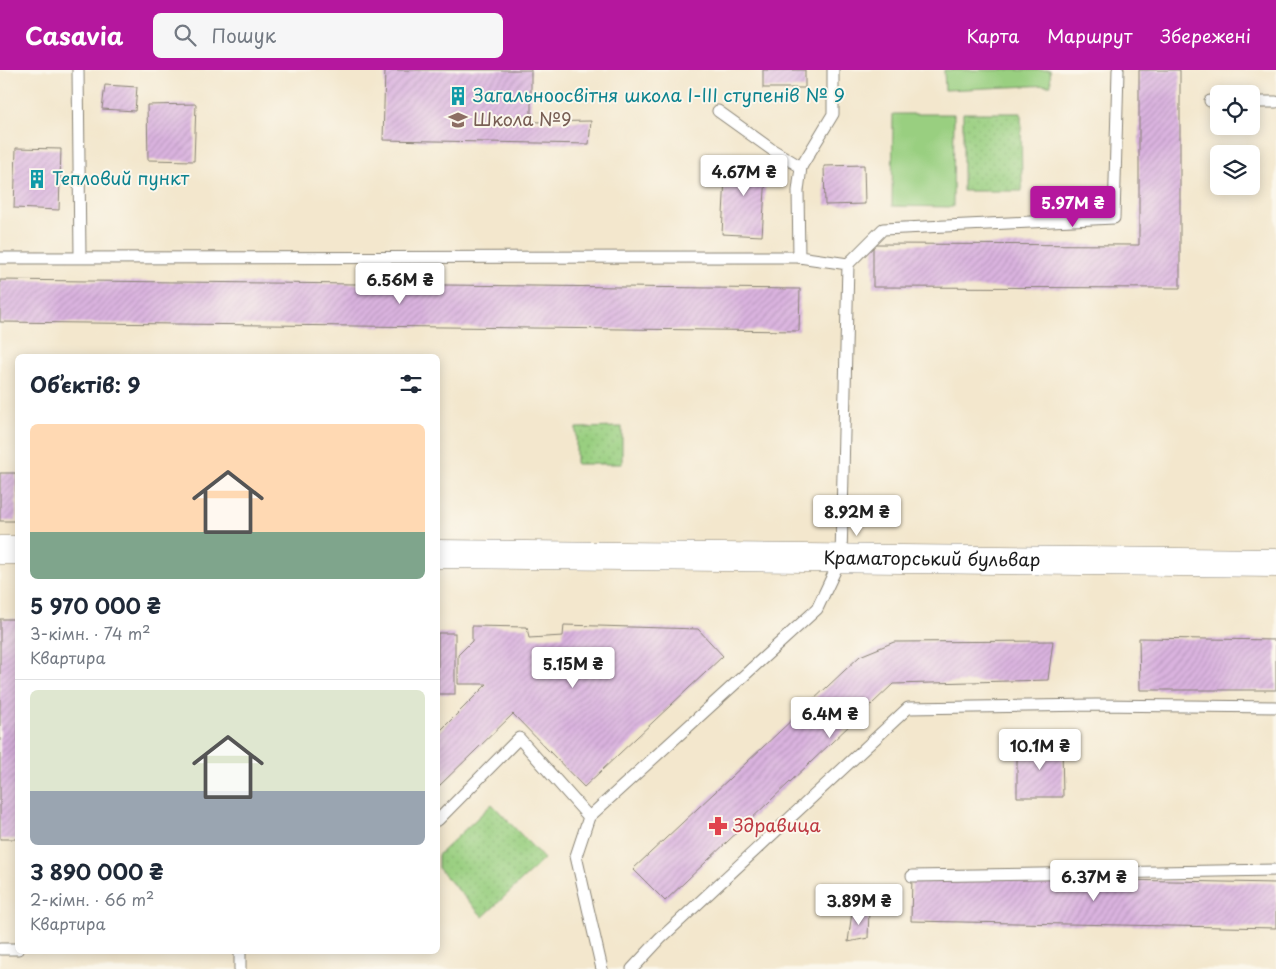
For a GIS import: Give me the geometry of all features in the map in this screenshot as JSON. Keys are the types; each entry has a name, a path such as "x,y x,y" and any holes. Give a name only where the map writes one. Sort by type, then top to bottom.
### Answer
{"street":[{"path":"0,550 15,550"},
{"name":"Краматорський бульвар","path":"440,554 1276,563"}],"lane":[{"path":"78,70 80,257"},
{"path":"799,257 798,191 802,166 833,114 833,70"},
{"path":"602,969 576,856 589,817 817,609 842,558 848,264 883,229 1114,218 1118,70"},
{"path":"1260,102 1276,102"},
{"path":"718,111 771,149 802,166"},
{"path":"0,258 799,257 848,264"},
{"path":"632,969 660,939 908,708 1096,705 1276,707"},
{"path":"440,818 519,738 589,817"},
{"path":"912,876 1276,870"},
{"path":"0,949 15,949"},
{"path":"240,954 240,969"}],"green space":[{"path":"944,70 1050,70 1051,85 945,90"},
{"path":"963,113 1021,113 1022,191 963,191"},
{"path":"893,114 954,114 953,207 892,206"},
{"path":"622,427 622,464 576,464 576,428"},
{"path":"492,804 544,859 483,917 440,870 440,853"}],"building":[{"name":"Загальноосвітня школа І-ІІІ ступенів № 9","path":"385,70 531,70 531,122 591,121 589,144 383,140"},
{"path":"763,70 805,70 805,88 763,88"},
{"path":"1139,70 1180,70 1180,288 873,287 873,244 1139,245"},
{"path":"105,85 137,87 135,111 102,109"},
{"path":"196,104 194,161 148,160 147,105"},
{"name":"Тепловий пункт","path":"16,148 61,149 59,210 14,208"},
{"path":"726,158 767,160 762,236 722,234"},
{"path":"864,165 865,204 825,205 824,166"},
{"path":"0,280 800,289 799,331 0,322"},
{"path":"0,473 15,473 15,521 0,521"},
{"path":"0,619 15,619 15,839 0,839"},
{"path":"564,625 698,629 723,656 584,787 513,714 440,785 440,731 487,684 458,684 458,655 472,641 472,626 527,627 529,638 563,636"},
{"path":"440,633 455,633 455,694 440,694"},
{"path":"1139,638 1276,640 1276,690 1140,690"},
{"path":"1053,641 1048,680 893,684 665,901 633,869 860,656 894,642"},
{"path":"1017,745 1062,745 1063,797 1017,797"},
{"path":"912,876 1276,883 1276,928 911,921"},
{"path":"869,910 868,938 848,942 852,912"}],"place":[{"name":"Загальноосвітня школа І-ІІІ ступенів № 9","path":"458,96"},
{"name":"Школа №9","path":"458,120"},
{"name":"Тепловий пункт","path":"37,179"},
{"name":"Здравица","path":"718,826"}]}
